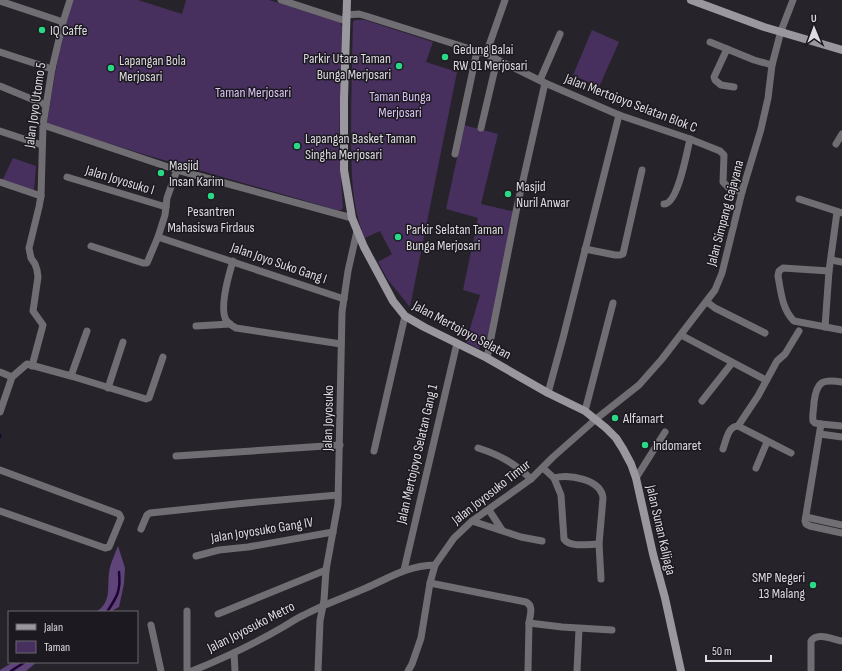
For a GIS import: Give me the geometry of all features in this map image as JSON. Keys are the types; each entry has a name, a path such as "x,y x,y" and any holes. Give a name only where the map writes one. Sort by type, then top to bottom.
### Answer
{"main road":[{"name":"Jalan Mertojoyo Selatan","path":"347,0 344,99 344,170 352,218 364,247 393,301 405,316 424,327 487,358 548,393 585,411"},
{"path":"693,0 764,27 842,50"},
{"name":"Jalan Sunan Kalijaga","path":"585,411 606,428 623,449 631,464 636,478 653,554 665,598 681,671"}],"street":[{"name":"Jalan Joyo Utomo 5","path":"32,366 43,326 33,310 38,277 29,248 40,196 42,145 47,126 46,105 52,69 63,22 70,0"},
{"name":"Jalan Mertojoyo Selatan Blok C","path":"281,0 346,18 359,14 486,54 543,82 619,115 690,139 720,151 723,153 724,162 723,182 730,188 742,192"},
{"path":"486,54 505,0"},
{"name":"Jalan Simpang Gajayana","path":"596,419 640,385 715,290 721,277 742,192 761,129 768,98 772,65 781,31 793,0"},
{"path":"0,1 63,22"},
{"path":"487,358 543,82 560,34"},
{"path":"710,42 754,60 772,65"},
{"path":"727,49 714,77 715,80 721,85 734,87"},
{"path":"456,154 477,51"},
{"path":"0,52 52,69"},
{"path":"481,128 497,60"},
{"path":"0,86 46,105"},
{"path":"548,393 619,115"},
{"path":"47,126 177,170 352,218"},
{"path":"0,131 42,145"},
{"path":"836,144 842,134"},
{"path":"664,204 671,201 678,186 690,139"},
{"path":"91,246 146,263 158,237 165,216 167,198 177,170"},
{"path":"585,248 615,255 623,254 642,170"},
{"name":"Jalan Joyosuko I","path":"67,177 166,207"},
{"path":"0,182 40,196"},
{"path":"799,199 839,213 829,271 825,327"},
{"name":"Jalan Joyosuko","path":"318,671 318,648 326,570 338,504 342,312 357,231"},
{"name":"Jalan Joyo Suko Gang I","path":"158,237 344,299"},
{"path":"831,260 842,262"},
{"path":"233,261 225,295 224,313 230,324 236,328 341,344"},
{"path":"829,271 782,268 779,271 778,276 785,309 794,321 842,330"},
{"path":"585,411 613,302"},
{"path":"707,302 715,308 765,333"},
{"path":"374,451 405,316"},
{"path":"196,326 230,324"},
{"path":"71,376 87,331"},
{"path":"738,426 758,396 777,362 785,354 799,331"},
{"path":"681,335 766,380"},
{"path":"108,388 123,342"},
{"name":"Jalan Mertojoyo Selatan Gang 1","path":"404,570 457,343"},
{"path":"0,410 12,376 27,364 147,399 163,357"},
{"path":"702,401 732,362"},
{"path":"0,372 12,376"},
{"path":"842,382 829,380 819,384 816,390 813,421 815,423 842,426"},
{"name":"Jalan Joyosuko Timur","path":"408,671 421,638 430,583 435,565 454,538 472,521 531,479 544,468 553,457 596,419"},
{"path":"806,517 842,524 842,532 810,526 806,524 805,521 821,424"},
{"path":"722,449 731,428 738,426 791,453"},
{"path":"636,478 665,432"},
{"path":"820,434 842,437"},
{"path":"756,468 767,442"},
{"path":"176,456 340,445"},
{"path":"478,448 504,458 516,465 531,479"},
{"path":"544,468 554,478 561,494 564,539 569,544 599,544"},
{"path":"0,470 119,514 121,518 109,547 105,548 0,511"},
{"path":"554,478 561,476 590,482 600,490 603,498 599,544 601,579"},
{"path":"141,529 147,515 150,513 338,495"},
{"path":"489,510 502,530"},
{"path":"472,521 521,537 542,541"},
{"name":"Jalan Joyosuko Gang IV","path":"196,556 219,550 248,547 333,532"},
{"name":"Jalan Joyosuko Metro","path":"192,671 234,653 304,615 367,588 404,570 425,565 435,565"},
{"path":"218,614 326,570"},
{"path":"430,583 526,602 529,604 531,606 529,623 528,671"},
{"path":"187,612 187,671"},
{"path":"529,623 579,629 612,630"},
{"path":"151,625 161,671"},
{"path":"577,671 579,629"},
{"path":"811,671 811,641 815,637 818,636 842,640"},
{"path":"234,653 235,671"}],"green space":[{"name":"Taman Merjosari","path":"73,0 138,0 182,14 186,0 269,0 340,22 342,27 339,146 343,208 341,210 337,210 136,152 48,124 47,122 64,30"},
{"name":"Taman Bunga Merjosari","path":"355,20 365,20 433,42 426,62 457,72 410,307 388,280 378,262 392,254 380,231 365,238 357,214 352,177 351,139 353,22"},
{"path":"592,30 619,42 599,87 573,75"},
{"path":"464,125 498,134 481,204 515,212 487,348 480,345 479,349 466,342 480,295 463,290 478,218 446,209"},
{"path":"13,158 36,166 34,191 2,181"}],"shaded area":[{"path":"118,546 125,568 124,584 119,607 112,611 97,611 107,599 111,563"},
{"path":"11,663 36,663 26,671 0,670"}],"waterway":[{"path":"108,611 118,594 119,572"},
{"path":"11,671 23,663"}],"place":[{"name":"IQ Caffe","path":"42,30"},
{"name":"Gedung Balai RW 01 Merjosari","path":"445,57"},
{"name":"Parkir Utara Taman Bunga Merjosari","path":"399,66"},
{"name":"Lapangan Bola Merjosari","path":"111,68"},
{"name":"Lapangan Basket Taman Singha Merjosari","path":"297,146"},
{"name":"Masjid Insan Karim","path":"161,173"},
{"name":"Masjid Nuril Anwar","path":"508,194"},
{"name":"Pesantren Mahasiswa Firdaus","path":"211,196"},
{"name":"Parkir Selatan Taman Bunga Merjosari","path":"398,237"},
{"name":"Alfamart","path":"615,418"},
{"name":"Indomaret","path":"645,445"},
{"name":"SMP Negeri 13 Malang","path":"813,585"}]}
